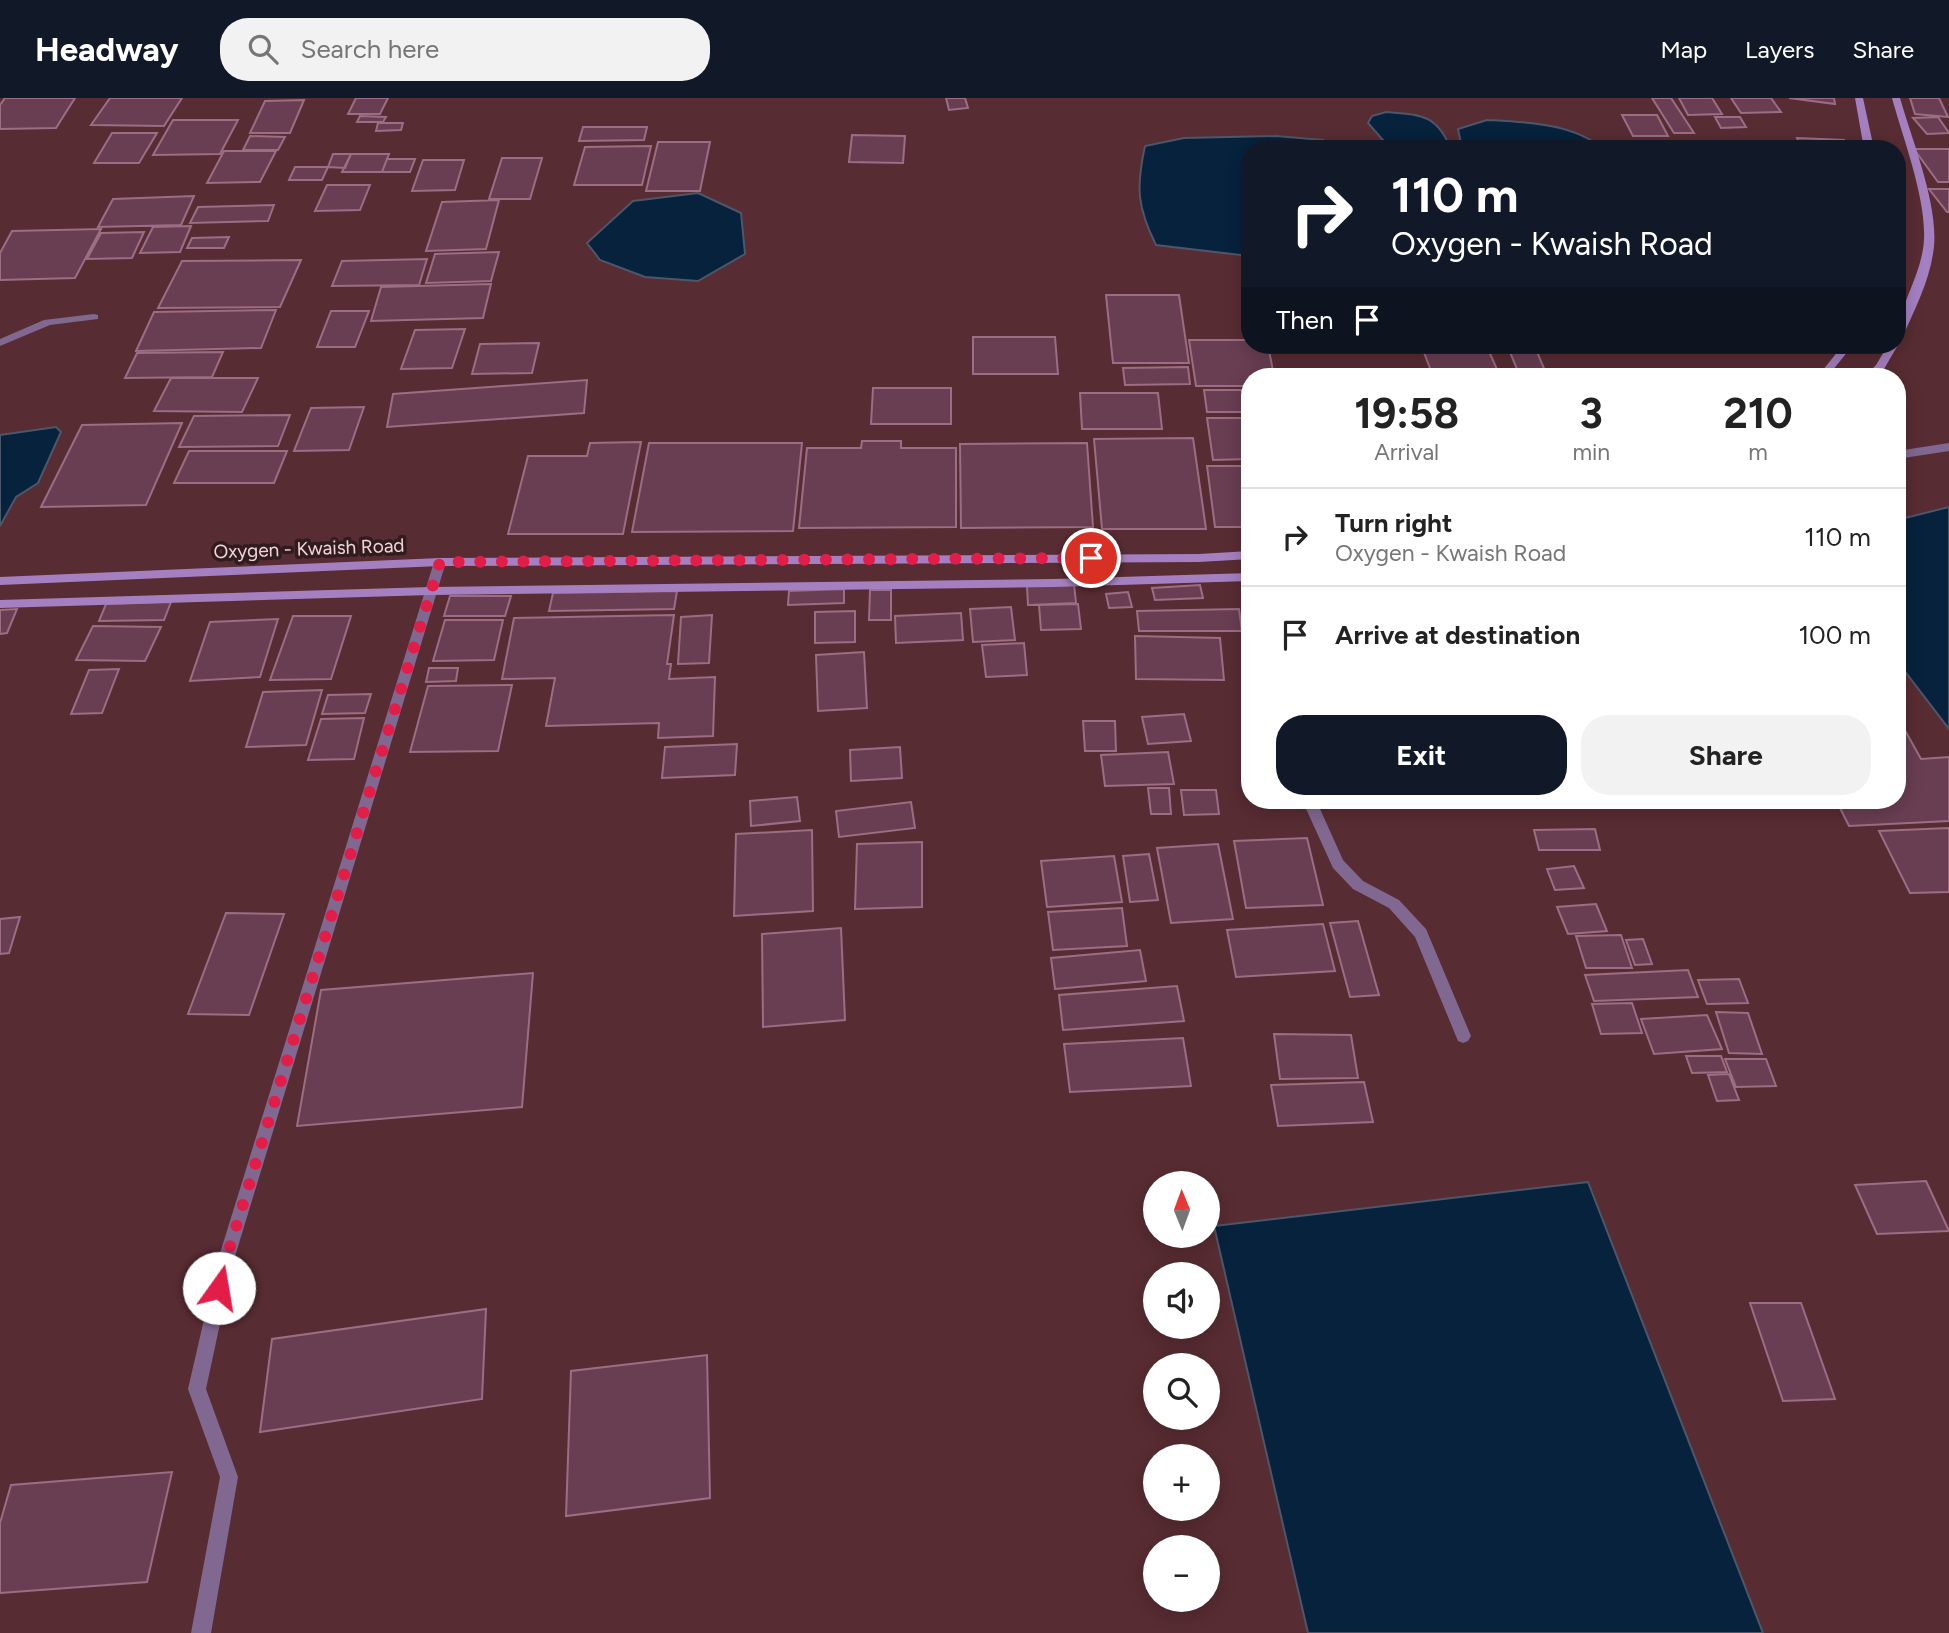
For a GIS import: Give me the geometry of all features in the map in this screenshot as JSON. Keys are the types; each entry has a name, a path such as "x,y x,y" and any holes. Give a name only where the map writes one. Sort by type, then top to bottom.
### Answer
{"main road":[{"path":"1859,98 1867,140"},
{"path":"1896,98 1924,201 1930,243 1919,288 1906,318"},
{"path":"1830,368 1841,354"},
{"name":"Oxygen - Kwaish Road","path":"0,581 440,562 1185,558 1241,555"},
{"path":"0,604 431,591 1241,581"}],"street":[{"path":"0,343 48,322 94,317"},
{"path":"1906,454 1949,447"},
{"path":"201,1633 229,1477 197,1389 225,1263 440,562"},
{"path":"1313,809 1338,864 1359,885 1394,904 1421,933 1463,1036"}],"water":[{"path":"1386,112 1426,118 1439,128 1446,140 1383,140 1368,123 1372,116"},
{"path":"1487,120 1533,123 1564,129 1591,140 1460,140 1458,129"},
{"path":"1276,136 1323,140 1241,140 1241,255 1156,245 1145,219 1140,197 1140,173 1145,146 1184,138"},
{"path":"698,193 741,213 745,254 698,281 645,277 600,260 587,243 633,201"},
{"path":"56,427 61,432 38,483 16,497 0,526 0,435"},
{"path":"1949,507 1949,729 1906,673 1906,518"},
{"path":"1588,1182 1763,1633 1308,1633 1219,1248 1220,1225"}],"building":[{"path":"5,98 75,98 56,128 0,129 0,105"},
{"path":"110,98 182,98 164,126 91,125"},
{"path":"356,98 388,98 380,114 348,114"},
{"path":"946,98 965,98 968,108 949,110"},
{"path":"1652,98 1671,98 1694,133 1674,133"},
{"path":"1679,98 1712,98 1722,114 1688,115"},
{"path":"1731,98 1771,98 1781,112 1741,113"},
{"path":"1789,98 1834,98 1835,104"},
{"path":"1910,98 1939,98 1948,117 1915,114"},
{"path":"304,100 290,133 250,133 265,101"},
{"path":"1622,115 1657,115 1668,136 1633,136"},
{"path":"360,116 386,117 383,122 357,122"},
{"path":"1715,117 1740,117 1746,127 1721,128"},
{"path":"1938,117 1949,133 1927,134 1913,118"},
{"path":"173,120 238,120 220,154 153,155"},
{"path":"378,123 403,123 401,130 376,131"},
{"path":"583,127 647,127 644,140 579,141"},
{"path":"112,133 157,133 139,163 94,163"},
{"path":"852,135 905,136 903,163 849,162"},
{"path":"250,136 285,137 278,150 243,150"},
{"path":"1797,138 1844,140 1798,140"},
{"path":"658,142 710,142 700,191 646,191"},
{"path":"651,146 642,185 574,185 585,147"},
{"path":"1914,149 1949,149 1949,182 1938,182"},
{"path":"224,151 276,151 260,182 207,183"},
{"path":"333,154 351,154 345,168 328,167"},
{"path":"351,154 389,154 382,172 342,172"},
{"path":"502,158 542,158 530,199 489,199"},
{"path":"387,159 415,159 410,172 382,172"},
{"path":"423,160 464,160 455,190 412,191"},
{"path":"295,167 328,167 322,180 289,180"},
{"path":"327,185 370,185 360,210 315,211"},
{"path":"1929,189 1949,189 1949,212 1947,212"},
{"path":"194,196 181,225 98,227 113,199"},
{"path":"499,200 486,249 426,251 442,202"},
{"path":"274,205 268,221 190,223 198,207"},
{"path":"191,226 180,252 140,253 153,227"},
{"path":"101,229 75,278 0,280 0,253 12,231"},
{"path":"144,232 132,258 87,259 101,233"},
{"path":"229,237 224,248 187,248 192,238"},
{"path":"499,252 491,281 426,283 435,254"},
{"path":"427,259 419,285 332,286 342,261"},
{"path":"301,260 280,307 158,308 182,261"},
{"path":"491,284 483,318 371,321 381,287"},
{"path":"1106,295 1179,295 1189,363 1113,363"},
{"path":"276,310 261,348 136,351 154,312"},
{"path":"331,311 369,311 355,347 317,347"},
{"path":"465,329 452,368 401,369 415,330"},
{"path":"973,337 1055,337 1058,374 973,374"},
{"path":"1189,340 1241,340 1241,354 1270,354 1272,368 1241,368 1241,386 1196,386"},
{"path":"539,343 532,373 472,374 480,344"},
{"path":"223,352 212,377 125,378 137,353"},
{"path":"1425,354 1490,354 1496,368 1430,368"},
{"path":"1511,354 1538,354 1544,368 1517,368"},
{"path":"1188,367 1190,384 1125,385 1123,368"},
{"path":"171,378 258,378 242,412 154,411"},
{"path":"587,380 584,413 387,427 393,394"},
{"path":"873,388 951,388 951,424 871,424"},
{"path":"1204,390 1241,390 1241,412 1207,412"},
{"path":"1080,393 1158,393 1162,429 1082,429"},
{"path":"364,407 349,450 294,451 311,408"},
{"path":"290,415 278,446 179,447 194,416"},
{"path":"1207,418 1241,418 1241,459 1213,460"},
{"path":"182,423 146,505 41,507 82,425"},
{"path":"1193,438 1206,529 1102,529 1094,439"},
{"path":"862,441 901,441 901,448 956,448 956,527 799,528 807,448 861,448"},
{"path":"641,442 623,534 508,534 528,456 587,456 590,443"},
{"path":"649,443 802,443 793,531 632,532"},
{"path":"1087,443 1093,527 961,528 960,444"},
{"path":"189,451 287,451 274,483 174,483"},
{"path":"1207,466 1241,466 1241,527 1215,527"},
{"path":"1074,584 1076,603 1028,605 1027,586"},
{"path":"1200,585 1203,598 1155,600 1152,588"},
{"path":"844,589 844,603 788,605 789,591"},
{"path":"870,590 891,590 891,620 869,620"},
{"path":"677,591 674,609 549,611 553,593"},
{"path":"1128,592 1132,607 1109,608 1106,594"},
{"path":"450,596 511,596 505,616 444,616"},
{"path":"171,602 164,620 99,621 106,604"},
{"path":"1078,604 1081,629 1041,630 1039,605"},
{"path":"1011,607 1015,640 973,642 970,609"},
{"path":"17,609 7,633 0,634 0,610"},
{"path":"1239,609 1241,631 1139,631 1137,611"},
{"path":"855,611 855,642 815,643 815,612"},
{"path":"961,613 963,640 896,643 895,616"},
{"path":"674,615 667,664 671,664 669,679 715,677 713,736 658,738 659,723 546,726 555,678 502,679 514,618"},
{"path":"712,615 709,663 678,664 681,617"},
{"path":"293,616 351,616 331,679 270,680"},
{"path":"278,619 260,677 190,681 210,622"},
{"path":"445,620 503,620 494,660 433,661"},
{"path":"93,626 161,627 145,661 76,660"},
{"path":"1135,636 1220,638 1224,680 1136,679"},
{"path":"1024,643 1027,675 986,677 982,645"},
{"path":"864,652 867,708 818,711 816,655"},
{"path":"429,668 458,668 456,681 426,682"},
{"path":"119,669 102,713 71,714 89,670"},
{"path":"512,685 498,751 410,752 428,686"},
{"path":"322,690 306,745 246,747 263,692"},
{"path":"371,694 365,713 322,714 328,695"},
{"path":"1184,714 1191,741 1148,744 1142,717"},
{"path":"364,718 354,759 308,760 321,719"},
{"path":"1083,721 1115,721 1116,751 1085,751"},
{"path":"1906,732 1921,759 1949,757 1949,821 1849,826 1840,809 1906,809"},
{"path":"737,744 735,775 662,778 665,747"},
{"path":"900,747 902,778 851,781 850,750"},
{"path":"1168,752 1174,784 1105,786 1101,755"},
{"path":"1148,788 1169,788 1171,814 1151,814"},
{"path":"1181,790 1216,790 1219,814 1184,815"},
{"path":"797,797 800,821 751,826 750,801"},
{"path":"911,802 915,828 839,837 836,811"},
{"path":"1949,828 1949,892 1910,893 1879,831"},
{"path":"1595,829 1600,850 1539,850 1534,830"},
{"path":"812,830 813,911 734,916 736,834"},
{"path":"1307,838 1323,905 1246,908 1234,841"},
{"path":"922,842 922,907 855,909 857,844"},
{"path":"1218,844 1233,919 1171,923 1157,848"},
{"path":"1149,854 1158,900 1130,902 1123,856"},
{"path":"1114,856 1122,902 1047,907 1041,861"},
{"path":"1574,866 1584,888 1555,890 1547,869"},
{"path":"1596,904 1607,931 1568,934 1557,907"},
{"path":"1122,908 1127,946 1053,950 1048,912"},
{"path":"226,913 284,914 249,1015 188,1014"},
{"path":"20,917 9,953 0,954 0,919"},
{"path":"1358,921 1379,995 1350,997 1330,923"},
{"path":"1323,924 1335,971 1236,977 1227,930"},
{"path":"841,928 845,1020 763,1027 762,934"},
{"path":"1621,935 1632,968 1586,968 1576,936"},
{"path":"1643,939 1652,964 1635,965 1626,940"},
{"path":"1140,950 1146,981 1055,989 1051,958"},
{"path":"1688,970 1698,997 1594,1001 1585,975"},
{"path":"533,973 522,1107 297,1126 321,990"},
{"path":"1739,979 1748,1003 1707,1004 1698,980"},
{"path":"1177,986 1184,1021 1063,1030 1059,995"},
{"path":"1632,1003 1642,1033 1601,1034 1592,1004"},
{"path":"1716,1012 1748,1013 1762,1054 1729,1053"},
{"path":"1707,1015 1722,1049 1654,1054 1641,1019"},
{"path":"1274,1034 1351,1035 1358,1078 1280,1079"},
{"path":"1183,1038 1191,1086 1070,1092 1064,1044"},
{"path":"1686,1056 1721,1056 1727,1072 1692,1073"},
{"path":"1725,1059 1766,1059 1776,1086 1736,1087"},
{"path":"1729,1074 1739,1100 1717,1101 1708,1075"},
{"path":"1364,1082 1373,1122 1278,1126 1271,1085"},
{"path":"1926,1181 1949,1231 1877,1234 1855,1185"},
{"path":"1750,1303 1801,1303 1835,1399 1783,1401"},
{"path":"486,1309 482,1399 260,1432 272,1339"},
{"path":"707,1355 710,1498 566,1516 571,1371"},
{"path":"172,1472 147,1582 0,1593 0,1523 11,1485"}],"route":[{"path":"219,1288 440,562 1091,558"}]}
